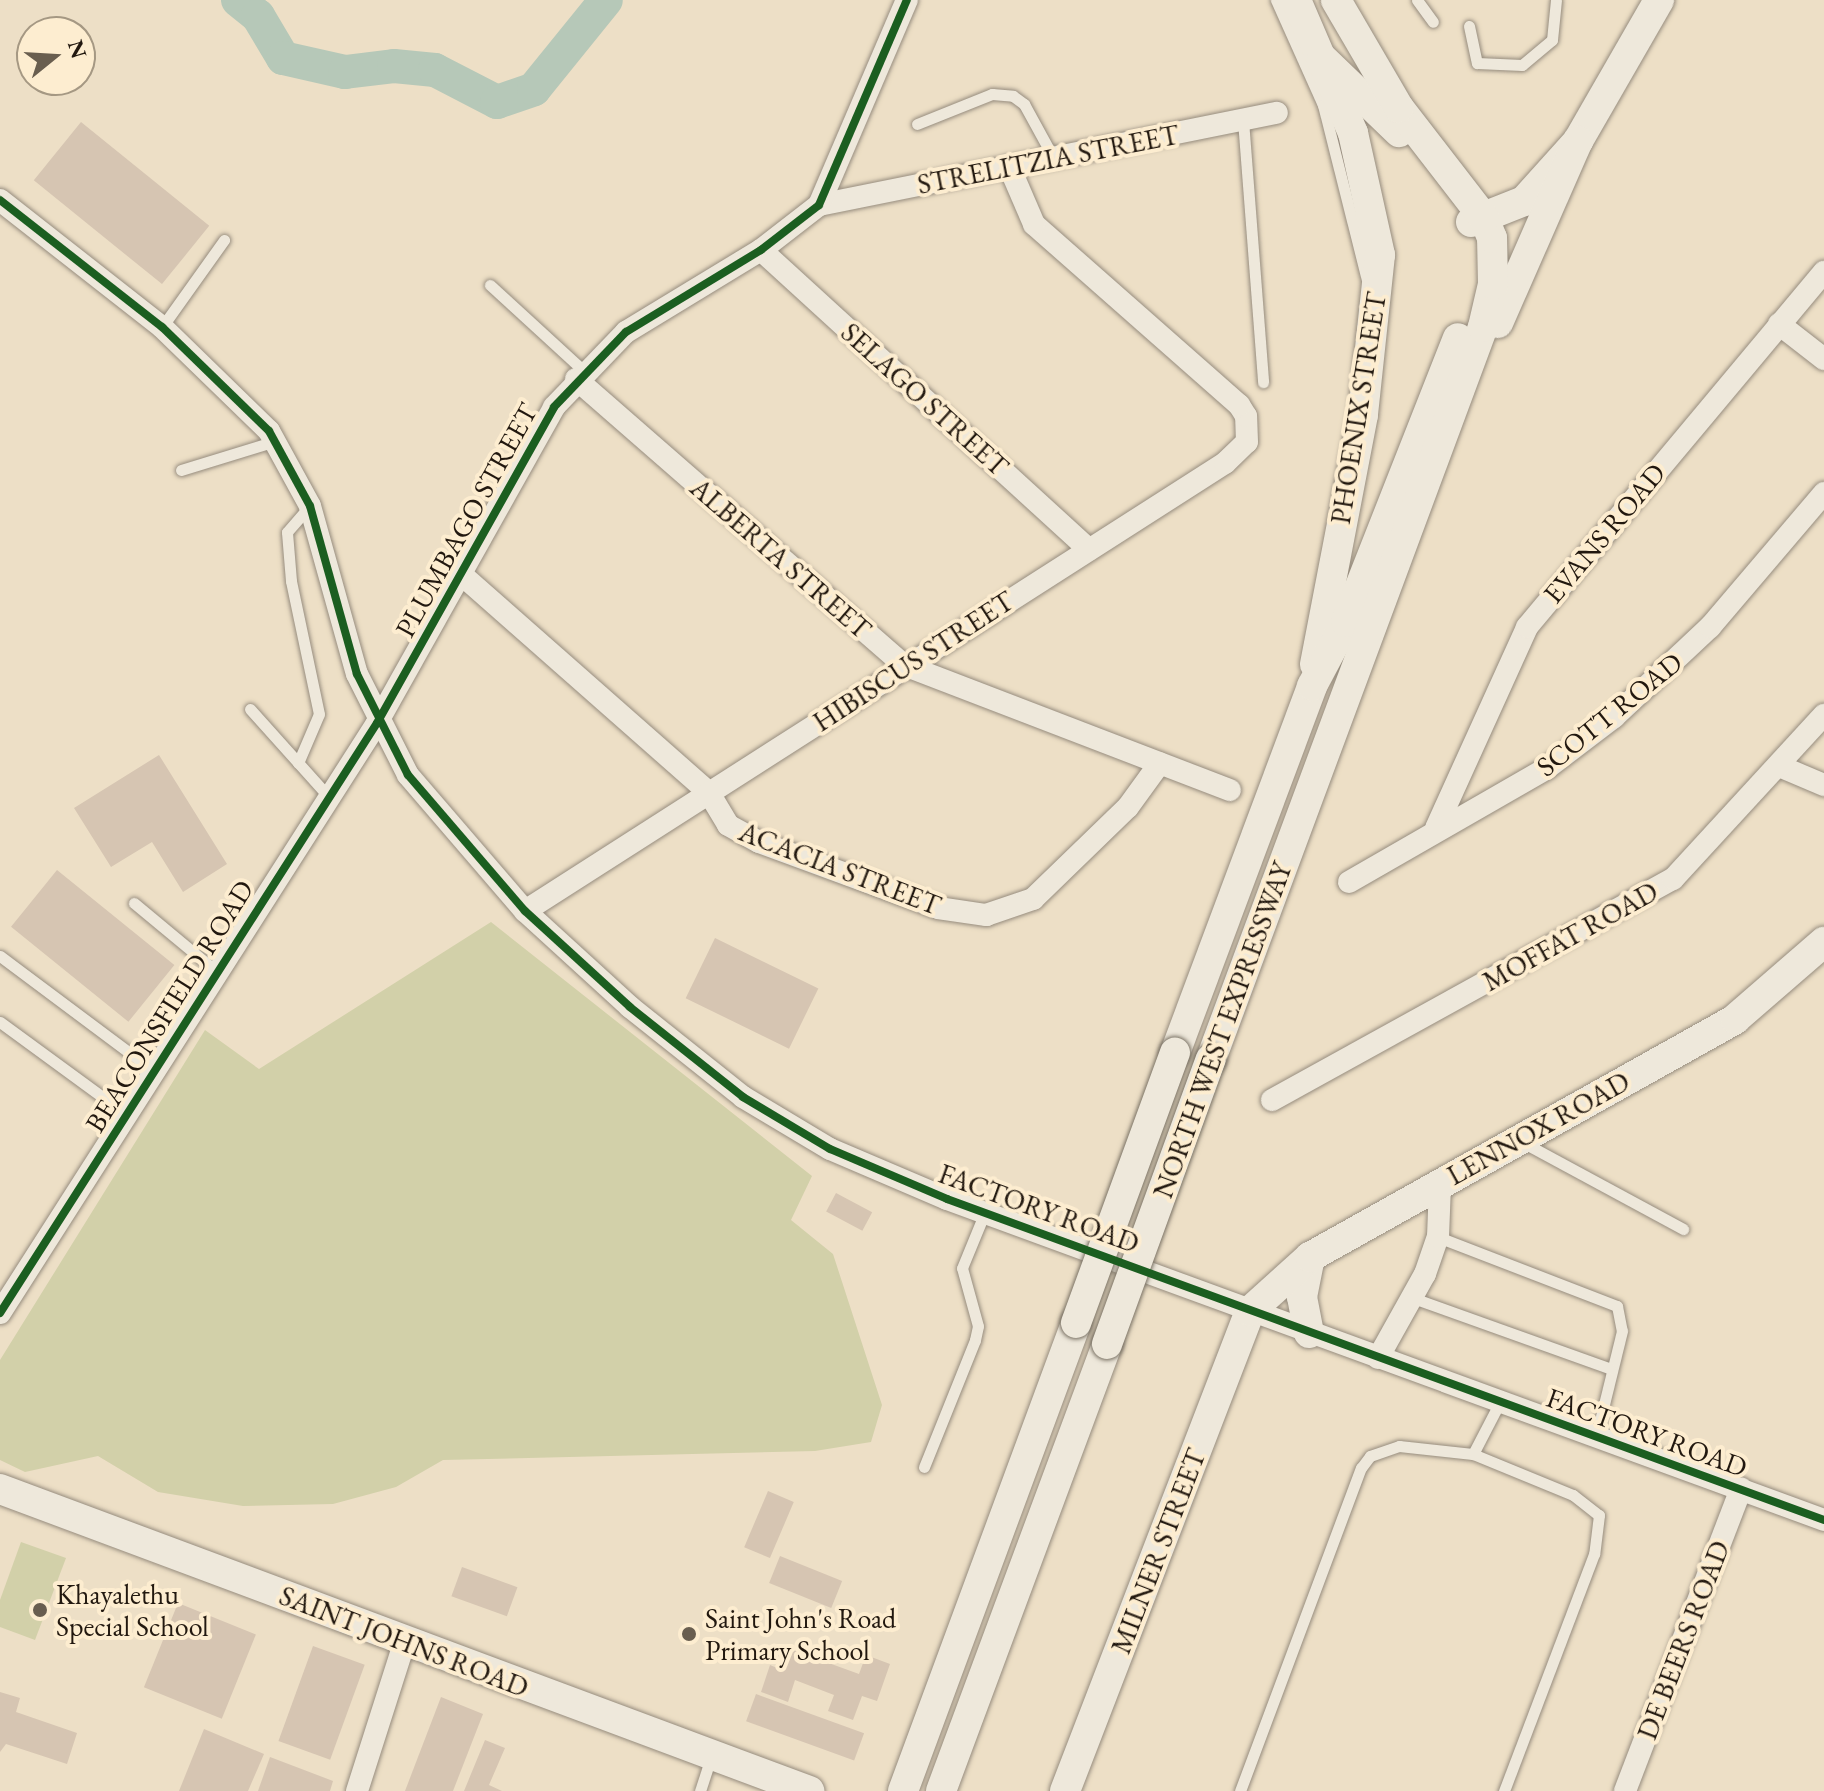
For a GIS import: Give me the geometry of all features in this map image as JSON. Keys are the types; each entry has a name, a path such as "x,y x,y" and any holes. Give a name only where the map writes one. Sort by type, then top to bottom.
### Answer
{"main road":[{"name":"PHOENIX STREET","path":"1296,0 1322,58 1366,174 1380,255 1379,302 1312,686"},
{"path":"1312,686 1346,622 1469,312 1479,269 1477,220 1399,108 1336,0"},
{"path":"1421,493 1578,141 1659,0"},
{"path":"1322,58 1386,116 1477,220"},
{"path":"1477,220 1524,201 1578,141"},
{"name":"NORTH WEST EXPRESSWAY","path":"941,1791 1471,360 1493,284 1492,238 1477,220"},
{"name":"NORTH WEST EXPRESSWAY","path":"903,1791 1312,686"},
{"name":"LENNOX ROAD","path":"1250,1311 1310,1257 1735,1019 1824,942"},
{"path":"1309,1333 1302,1297 1310,1257"},
{"name":"MILNER STREET","path":"1065,1791 1250,1311"},
{"name":"SAINT JOHNS ROAD","path":"1,1490 404,1644 809,1791"}],"street":[{"name":"PLUMBAGO STREET","path":"377,723 462,575 540,429 580,375 626,332 761,250 819,205 907,0"},
{"name":"STRELITZIA STREET","path":"819,205 1277,113"},
{"name":"HIBISCUS STREET","path":"525,911 1240,452 1247,442 1246,416 1224,390 1034,224 1009,166"},
{"name":"FACTORY ROAD","path":"0,200 162,327 239,396 275,441 310,506 377,723 434,808 525,911 640,1016 764,1111 830,1149 985,1212 1824,1520"},
{"name":"SELAGO STREET","path":"761,250 1089,549"},
{"name":"EVANS ROAD","path":"1436,828 1527,627 1824,272"},
{"path":"1779,324 1824,359"},
{"name":"ALBERTA STREET","path":"580,375 904,665 1230,790"},
{"name":"SCOTT ROAD","path":"1349,882 1436,828 1547,768 1650,687 1824,493"},
{"name":"ACACIA STREET","path":"462,575 709,793 728,825 759,842 938,908 986,915 1013,908 1049,887 1137,798 1160,763"},
{"name":"MOFFAT ROAD","path":"1272,1100 1673,879 1824,715"},
{"name":"BEACONSFIELD ROAD","path":"0,1313 377,723"},
{"path":"1779,766 1824,785"},
{"path":"1378,1358 1413,1298 1438,1237 1440,1184"},
{"name":"DE BEERS ROAD","path":"1625,1791 1741,1489"},
{"path":"357,1791 404,1644"}],"lane":[{"path":"1276,0 1323,105 1357,248 1379,302"},
{"path":"1417,0 1433,22"},
{"path":"1469,26 1477,63 1522,65 1552,40 1556,0"},
{"path":"917,124 992,94 1013,96 1024,104 1053,157"},
{"path":"1243,120 1263,382"},
{"path":"162,327 224,240"},
{"path":"490,285 580,375"},
{"path":"181,470 275,441"},
{"path":"298,763 319,714 291,581 287,532 310,506"},
{"path":"250,709 328,796"},
{"path":"134,903 216,971"},
{"path":"0,956 155,1072"},
{"path":"0,1022 127,1115"},
{"path":"1517,1139 1683,1229"},
{"path":"924,1467 975,1340 978,1326 962,1268 985,1212"},
{"path":"1438,1237 1617,1306 1622,1331 1596,1437"},
{"path":"1413,1298 1611,1369"},
{"path":"1473,1454 1500,1402"},
{"path":"1240,1791 1361,1468 1370,1456 1399,1446 1473,1454 1591,1504 1601,1529 1504,1791"},
{"path":"700,1791 712,1756"}],"shaded area":[{"path":"491,922 812,1176 791,1220 833,1254 882,1405 871,1442 815,1451 443,1460 396,1487 333,1504 243,1506 158,1492 98,1456 25,1472 0,1460 0,1360 205,1030 259,1069"},
{"path":"21,1542 66,1558 35,1640 0,1627 0,1600"}],"building":[{"path":"81,122 209,226 162,284 34,180"},
{"path":"159,755 227,864 183,892 152,842 111,867 74,808"},
{"path":"57,870 174,965 128,1022 11,927"},
{"path":"715,938 818,988 789,1049 686,998"},
{"path":"836,1193 872,1212 862,1231 826,1212"},
{"path":"768,1491 794,1502 770,1558 744,1547"},
{"path":"780,1556 842,1581 831,1608 769,1583"},
{"path":"462,1567 517,1587 507,1616 451,1596"},
{"path":"178,1603 256,1634 222,1719 144,1687"},
{"path":"313,1646 365,1665 330,1760 278,1741"},
{"path":"790,1649 859,1674 866,1655 890,1664 877,1701 862,1696 853,1720 828,1711 834,1695 795,1680 788,1702 761,1692 770,1665 782,1670"},
{"path":"0,1692 20,1698 16,1712 77,1733 67,1764 6,1744 0,1752"},
{"path":"756,1694 864,1733 854,1761 746,1721"},
{"path":"441,1697 483,1714 453,1791 405,1791"},
{"path":"204,1729 264,1754 248,1791 179,1791"},
{"path":"485,1740 505,1748 489,1785 502,1791 464,1791"},
{"path":"270,1757 333,1781 330,1791 258,1791"}],"waterway":[{"path":"238,0 258,16 283,58 345,72 394,66 435,70 497,102 534,89 606,0"}],"cycle path":[{"path":"0,1313 377,723 554,407 626,332 761,250 819,205 907,0"},
{"path":"0,200 162,327 269,431 310,506 357,674 408,775 525,911 630,1007 743,1097 830,1149 947,1199 1824,1520"}],"place":[{"name":"Khayalethu Special School","path":"40,1610"},
{"name":"Saint John's Road Primary School","path":"689,1634"}]}
